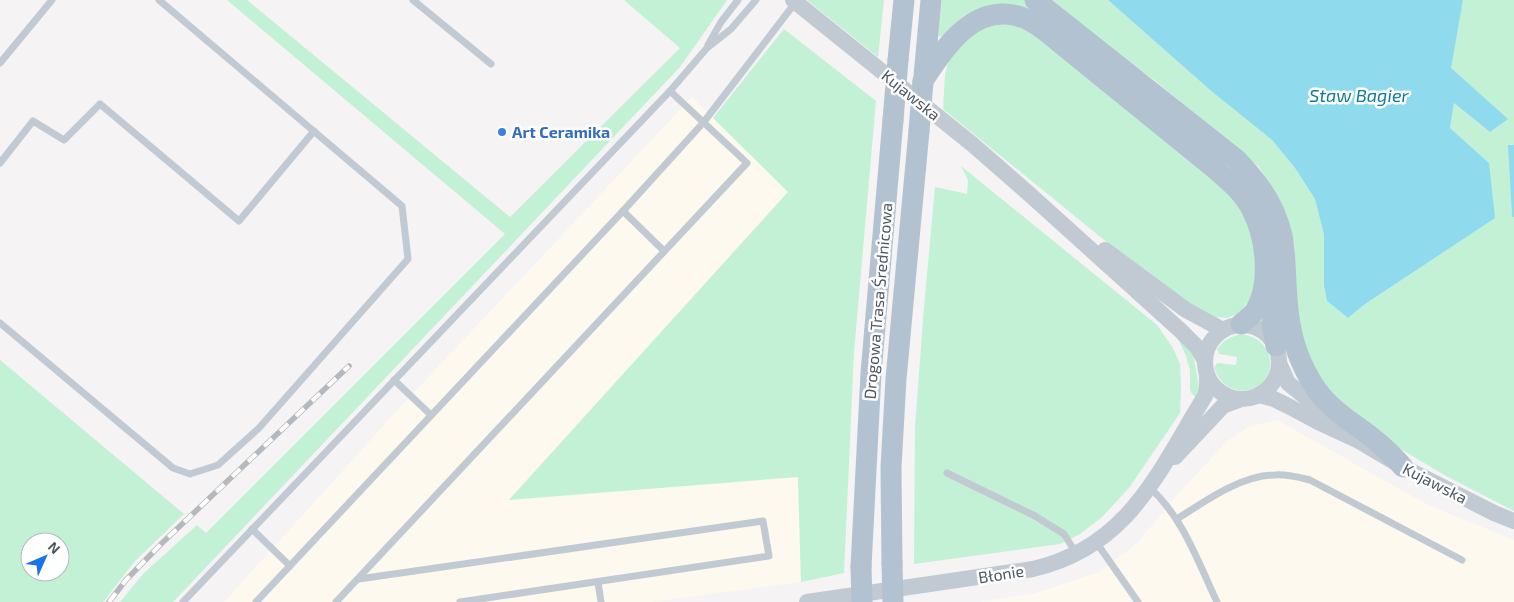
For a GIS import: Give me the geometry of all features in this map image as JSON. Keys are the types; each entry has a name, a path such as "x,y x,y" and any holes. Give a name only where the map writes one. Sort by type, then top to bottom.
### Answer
{"main road":[{"name":"Drogowa Trasa Średnicowa","path":"862,602 861,567 871,373 904,0"},
{"name":"Drogowa Trasa Średnicowa","path":"892,602 891,467 896,379 931,0"},
{"path":"1035,0 1237,160 1258,184 1274,210 1281,230 1291,327 1298,354 1306,370 1320,394 1329,404 1392,455 1403,467"},
{"path":"923,81 937,58 957,34 969,25 987,16 1000,14 1024,18 1059,42 1213,167 1244,197 1252,210 1258,222 1266,259 1265,276 1256,308 1250,318 1232,327"},
{"path":"1278,356 1272,325 1280,286 1284,247"}],"street":[{"name":"Kujawska","path":"794,1 964,138 1027,192 1181,331 1204,359"},
{"name":"Kujawska","path":"1027,192 1186,310 1232,327"},
{"path":"1251,325 1268,335 1278,356 1275,380 1267,390 1259,396 1239,400 1220,393 1210,382 1204,359 1210,342 1232,327 1251,325"},
{"name":"Kujawska","path":"1278,356 1286,380 1359,441"},
{"name":"Błonie","path":"807,602 1033,569 1077,554 1114,529 1149,487 1205,396 1207,375"},
{"name":"Kujawska","path":"1259,396 1274,399 1359,441 1403,467 1494,513 1514,521"},
{"name":"Błonie","path":"1159,473 1222,407 1239,400"}],"lane":[{"path":"0,63 52,0"},
{"path":"0,323 174,468 190,474 218,465 259,428 408,259 402,206 159,0"},
{"path":"414,0 491,64"},
{"path":"707,48 721,22 738,0"},
{"path":"182,602 670,91 707,48 731,29 756,0"},
{"path":"256,602 623,211 703,123 794,1"},
{"path":"336,602 747,163 670,91"},
{"path":"0,163 34,121 64,140 100,104 239,221 314,131"},
{"path":"623,211 664,251"},
{"path":"394,380 431,415"},
{"path":"947,473 1035,516 1064,534 1077,554"},
{"path":"1177,520 1216,494 1253,478 1273,474 1292,475 1310,480 1462,560"},
{"path":"1149,487 1177,520 1217,602"},
{"path":"358,579 762,521 769,556 460,602"},
{"path":"252,530 290,566"},
{"path":"1096,542 1138,602"},
{"path":"598,582 601,602"}],"shaded area":[{"path":"692,97 788,192 509,499 798,477 801,582 651,602 224,602 403,404"},
{"path":"1277,420 1428,505 1514,540 1514,602 979,602 1035,593 1099,572 1137,543 1177,495 1227,441 1248,427"}],"green space":[{"path":"227,0 247,0 510,217 680,48 624,0 727,0 680,67 173,602 120,602 143,574 197,525 206,533 505,234"},
{"path":"807,0 884,0 878,57"},
{"path":"942,0 1024,0 1213,153 1260,203 1263,323 1258,320 1257,207 1040,18 983,7 964,16 943,37 938,36"},
{"path":"1049,0 1108,0 1210,90 1272,140 1295,168 1315,199 1324,235 1324,286 1327,301 1348,318 1365,304 1489,163 1450,128 1454,103 1490,132 1507,119 1450,68 1463,0 1514,0 1514,145 1509,145 1512,217 1514,217 1514,511 1446,476 1387,441 1321,386 1298,331 1295,248 1288,218 1276,193 1259,167 1153,79 1099,41"},
{"path":"991,23 1014,23 1037,32 1235,197 1257,242 1255,288 1240,312 1228,318 1214,317 1196,309 1146,274 943,109 945,75 949,58 959,41"},
{"path":"784,29 876,101 854,352 844,573 801,582 798,477 509,500 788,192 713,118"},
{"path":"961,166 1157,325 1173,348 1180,364 1180,413 1129,488 1101,518 1080,534 1060,544 914,564 915,427 935,187 967,194 968,180"},
{"path":"1171,329 1193,353 1199,387 1197,398 1190,390 1190,370 1186,356"},
{"path":"1241,334 1255,339 1265,347 1269,356 1270,367 1267,377 1260,385 1250,390 1238,390 1229,387 1220,380 1214,368 1217,363 1236,365 1237,357 1219,354 1217,349 1228,339"},
{"path":"0,360 184,514 135,561 103,602 0,602"}],"water":[{"name":"Staw Bagier","path":"1108,0 1463,0 1451,68 1508,119 1490,132 1454,103 1450,128 1489,163 1495,218 1365,304 1348,318 1327,301 1324,286 1324,235 1315,199 1295,168 1272,140 1210,90"},
{"path":"1508,145 1514,145 1514,217 1512,217"}],"railway":[{"path":"109,602 126,580 161,544 349,366"}],"place":[{"name":"Art Ceramika","path":"502,132"}]}
